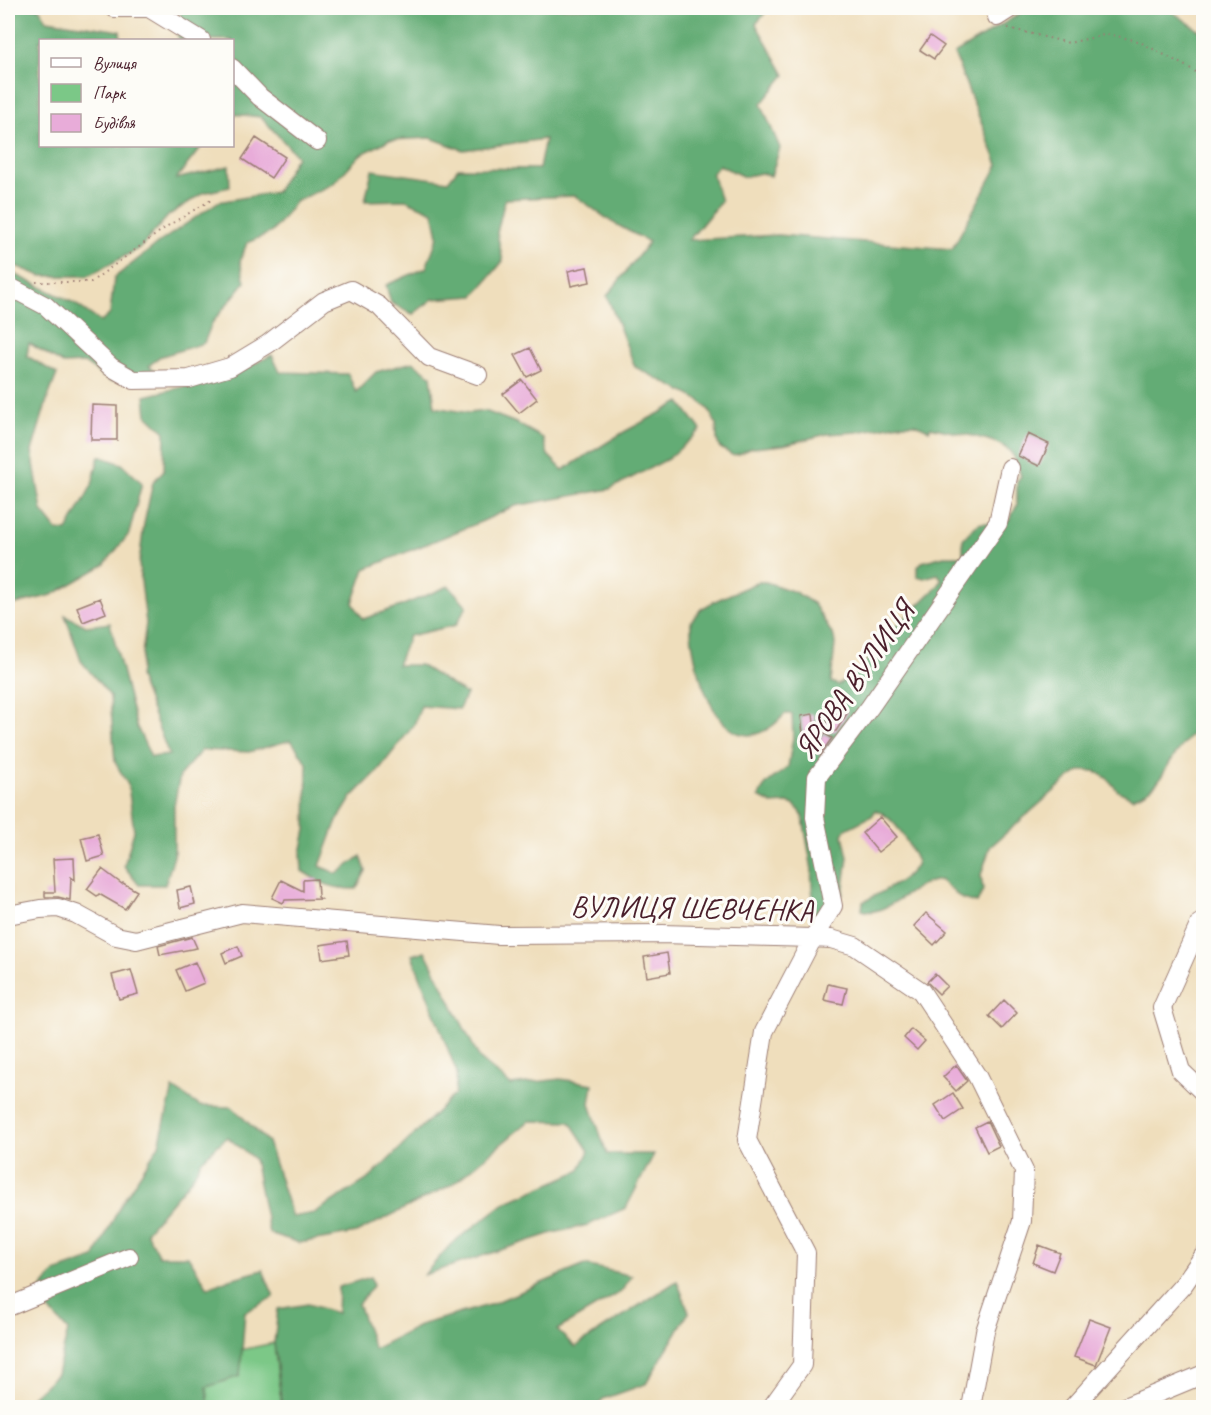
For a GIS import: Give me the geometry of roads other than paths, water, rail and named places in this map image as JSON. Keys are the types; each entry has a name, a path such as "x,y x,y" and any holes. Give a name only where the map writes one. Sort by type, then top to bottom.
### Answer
{"street":[{"path":"114,8 149,8 199,39"},
{"path":"234,70 260,97 317,141"},
{"path":"8,286 46,306 111,367 134,380 189,379 230,368 268,344 324,301 351,290 380,306 429,357 478,375"},
{"name":"ЯРОВА ВУЛИЦЯ","path":"771,1407 802,1365 806,1253 747,1140 764,1032 813,938 833,906 815,817 817,777 870,707 998,523 1010,468"},
{"name":"ВУЛИЦЯ ШЕВЧЕНКА","path":"8,915 58,908 76,914 116,936 136,940 242,913 499,935 662,934 813,938 831,939 855,946 921,992 977,1076 1024,1171 1022,1221 985,1331 970,1407"},
{"path":"1200,923 1162,1008 1181,1071 1203,1093"},
{"path":"1072,1407 1184,1284 1203,1255"},
{"path":"8,1307 129,1257"},
{"path":"1122,1407 1203,1374"}]}
